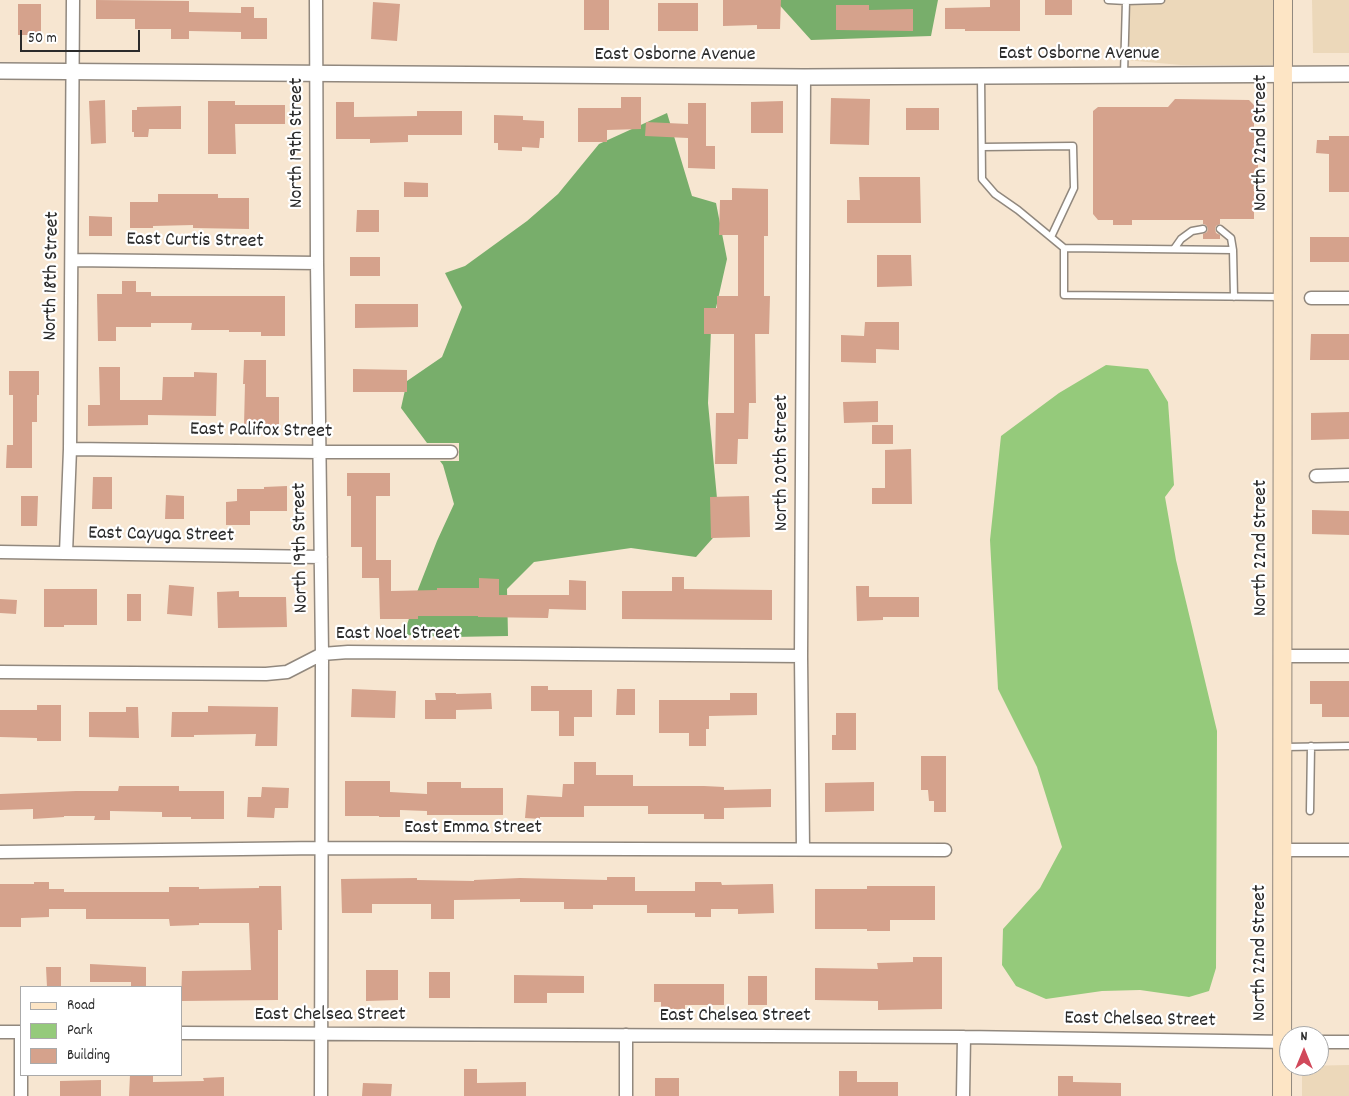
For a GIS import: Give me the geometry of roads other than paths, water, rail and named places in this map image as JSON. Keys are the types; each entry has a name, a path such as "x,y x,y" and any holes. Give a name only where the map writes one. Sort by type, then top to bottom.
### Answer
{"main road":[{"name":"North 22nd Street","path":"1283,0 1282,850 1286,1026"},
{"name":"North 22nd Street","path":"1282,1096 1283,1076"}],"street":[{"name":"North 18th Street","path":"66,553 70,449 73,0"},
{"name":"North 19th Street","path":"316,0 322,654 321,1096"},
{"name":"East Osborne Avenue","path":"0,72 804,77 1349,74"},
{"name":"North 20th Street","path":"803,849 801,656 804,77"},
{"name":"East Curtis Street","path":"72,260 317,263"},
{"path":"1311,298 1349,298"},
{"name":"East Palifox Street","path":"70,449 451,452"},
{"path":"1316,476 1349,476"},
{"name":"East Cayuga Street","path":"0,552 321,557"},
{"name":"East Noel Street","path":"0,672 266,674 287,672 322,654 348,652 801,656"},
{"path":"1283,656 1349,656"},
{"name":"East Emma Street","path":"0,852 321,848 945,850"},
{"path":"1282,850 1349,850"},
{"path":"0,1032 20,1032"},
{"name":"East Chelsea Street","path":"182,1033 964,1037 1279,1042"},
{"path":"626,1036 626,1096"},
{"path":"963,1096 964,1037"},
{"path":"1329,1042 1349,1042"},
{"path":"22,1076 22,1096"}],"lane":[{"path":"1108,0 1160,0"},
{"path":"1124,75 1126,1"},
{"path":"981,76 982,179 994,194 1018,210 1064,248 1233,250"},
{"path":"982,147 1073,146 1074,188 1051,237"},
{"path":"1174,249 1181,239 1192,231 1203,229"},
{"path":"1220,229 1230,238 1233,250 1234,297"},
{"path":"1064,248 1064,295 1283,297"},
{"path":"1310,811 1311,746"},
{"path":"1283,747 1349,746"}]}
